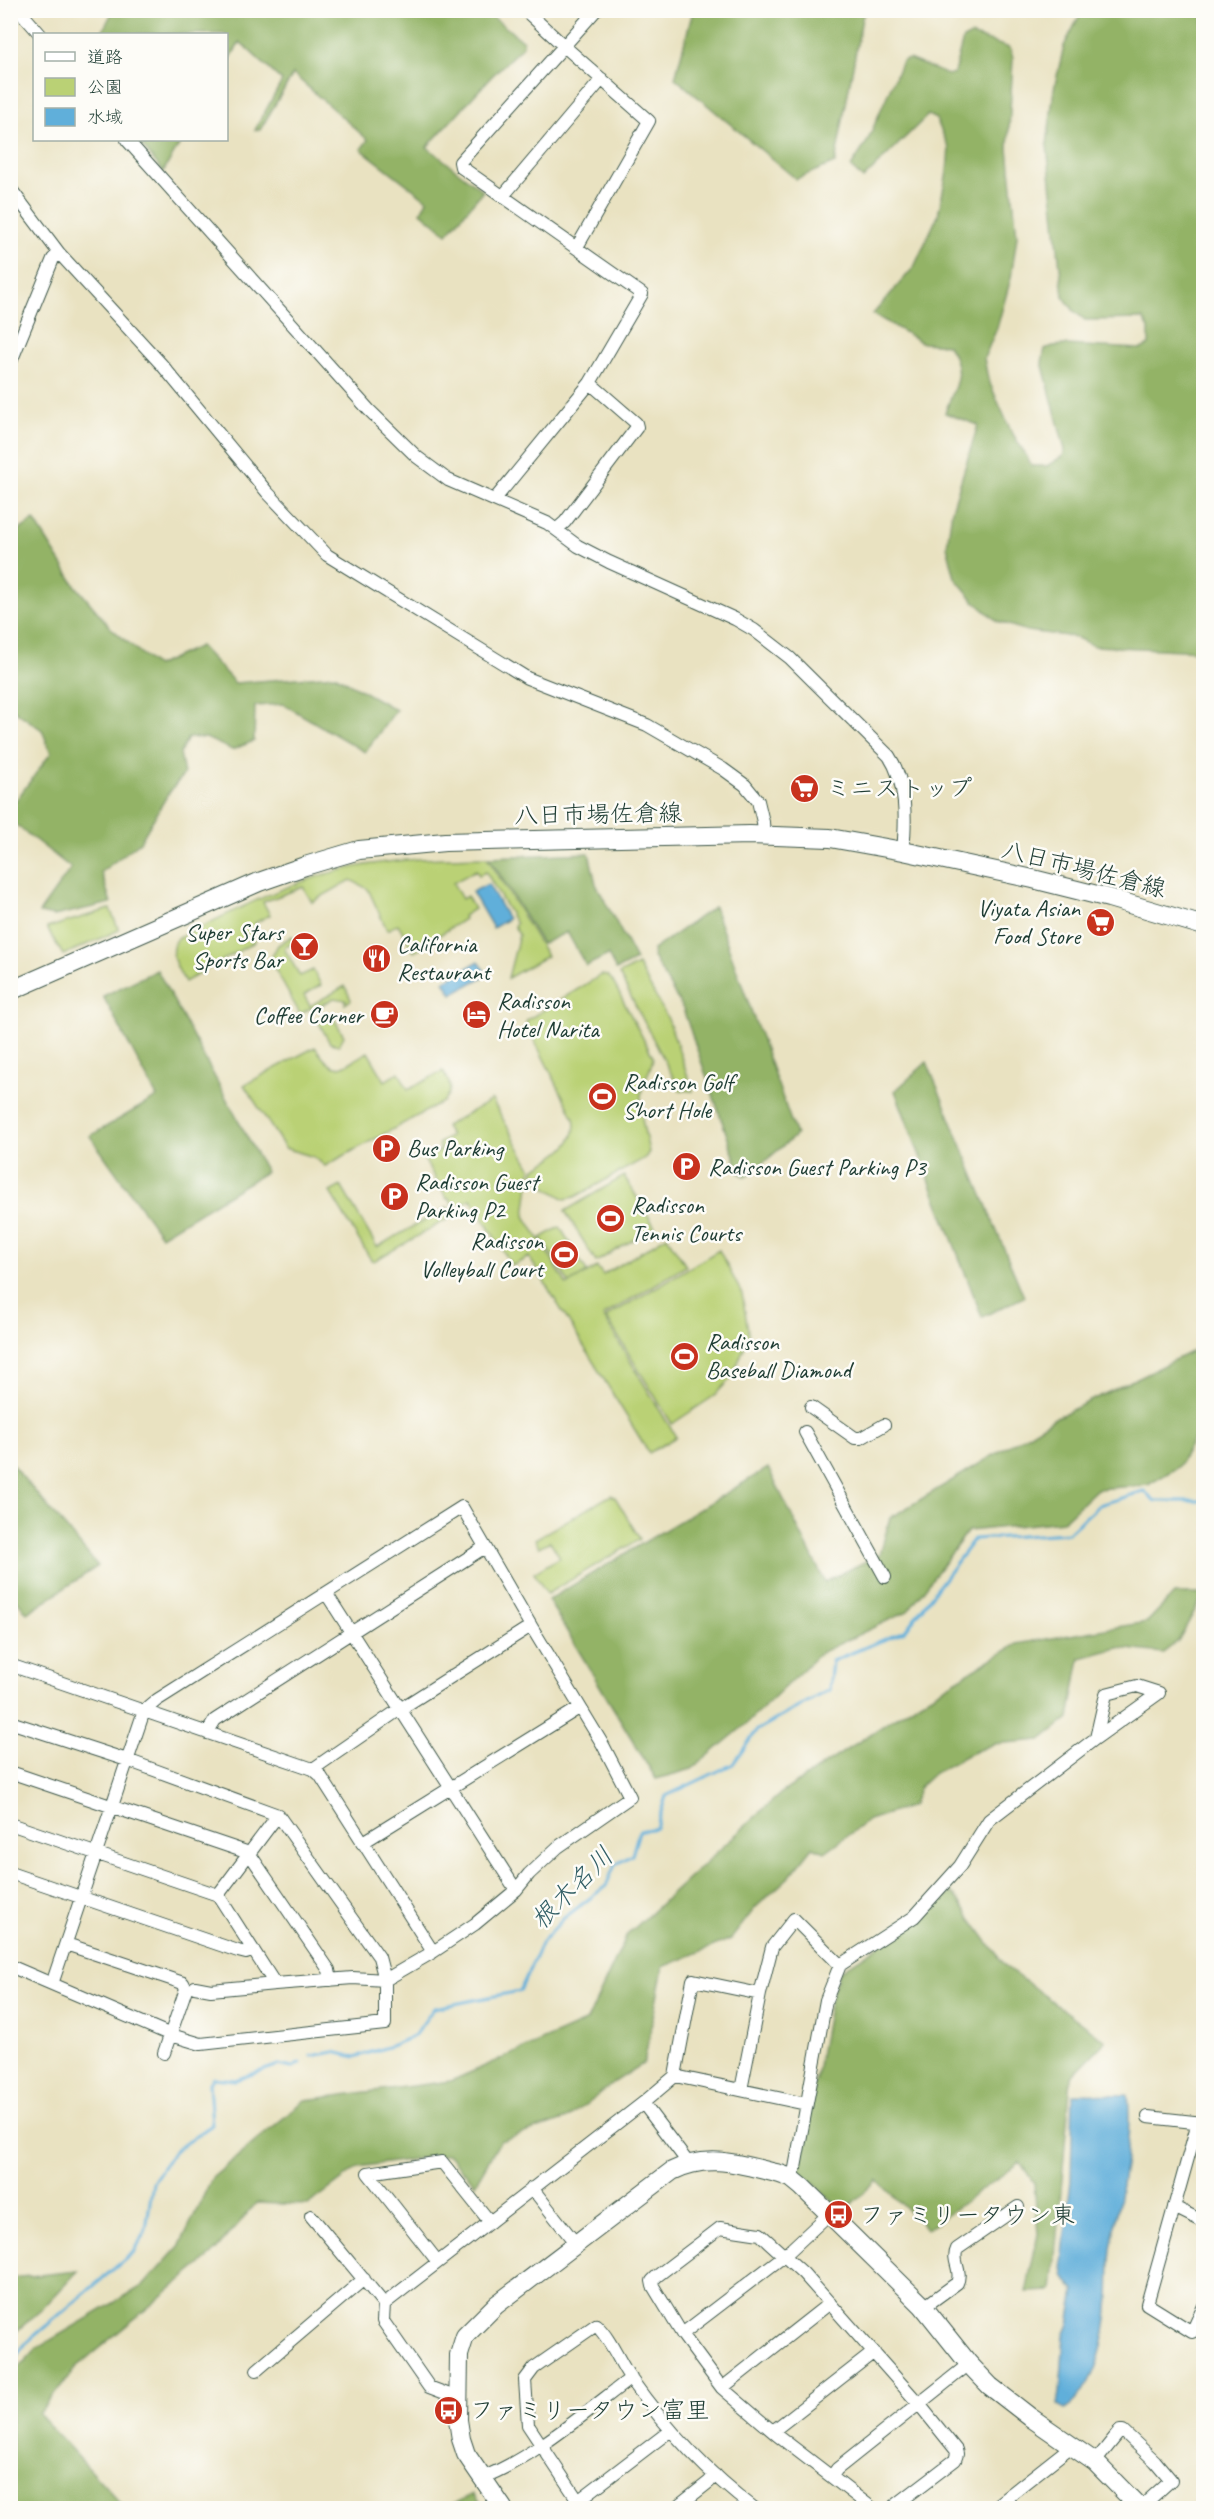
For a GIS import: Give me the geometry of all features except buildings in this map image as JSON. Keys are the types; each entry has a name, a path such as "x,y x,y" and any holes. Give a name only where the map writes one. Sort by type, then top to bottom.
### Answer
{"main road":[{"name":"八日市場佐倉線","path":"10,991 259,882 304,866 359,850 445,842 764,835 830,838 903,851 1098,895 1203,926"},
{"path":"503,2508 466,2454 461,2439 458,2420 459,2355 465,2336 496,2305 672,2171 707,2160 791,2178 830,2213 924,2307 969,2364 1008,2401 1095,2462 1140,2508"}],"street":[{"path":"19,10 39,33"},
{"path":"525,10 649,121 577,247"},
{"path":"495,499 590,383 642,294 461,167 460,162 596,10"},
{"path":"503,196 602,79"},
{"path":"129,141 295,329 398,440 442,476 557,529 578,546 609,562 735,619 754,630 790,658 889,756 896,766 906,823 903,851"},
{"path":"10,188 59,253 162,365 267,492 327,555 527,678 647,725 723,769 745,785 758,801 764,835"},
{"path":"10,364 52,259 59,253"},
{"path":"557,529 565,522 638,427 590,383"},
{"path":"812,1407 855,1438 861,1438 884,1425"},
{"path":"805,1432 885,1577"},
{"path":"52,1984 98,1854 144,1711 157,1700 462,1508 630,1797 558,1847 529,1874 516,1890 475,1924 385,1980 331,1980 211,1990 195,1987"},
{"path":"207,1733 216,1720 486,1547"},
{"path":"326,1593 516,1890"},
{"path":"313,1769 400,1709 531,1626"},
{"path":"10,1665 313,1769 320,1775 433,1952"},
{"path":"791,2178 795,2168 826,2000 840,1965 914,1917 960,1866 989,1820 1159,1693 1137,1686 1106,1694 1096,1738"},
{"path":"362,1843 579,1708"},
{"path":"10,1722 127,1760 278,1815 379,1957 385,1980 385,2024 201,2044 171,2035 10,1966"},
{"path":"10,1772 249,1852 329,1970 331,1980"},
{"path":"218,1895 278,1815"},
{"path":"10,1824 218,1895 275,1984"},
{"path":"10,1873 238,1951 246,1953 253,1950"},
{"path":"741,2090 772,1947 794,1919 840,1965"},
{"path":"66,1944 183,1983 186,1989 164,2053"},
{"path":"384,2304 675,2076 693,1980 760,1994"},
{"path":"675,2076 806,2104"},
{"path":"643,2103 689,2164"},
{"path":"1148,2117 1201,2122 1147,2304 1192,2332 1203,2306"},
{"path":"438,2262 368,2173 442,2162 490,2222"},
{"path":"532,2188 576,2244"},
{"path":"924,2307 957,2283 960,2273 954,2257 957,2249 1018,2207"},
{"path":"1174,2207 1203,2222"},
{"path":"682,2334 784,2256 830,2213"},
{"path":"311,2216 384,2304 383,2321 429,2387 458,2398"},
{"path":"872,2508 722,2388 682,2334 652,2281 708,2235 720,2228 760,2234 803,2273 919,2404 957,2454 955,2460 892,2508"},
{"path":"257,2370 364,2280"},
{"path":"722,2388 830,2303"},
{"path":"671,2430 580,2505 528,2425 525,2380 534,2368 596,2325 631,2378 671,2430 715,2475 754,2508"},
{"path":"773,2431 874,2352"},
{"path":"832,2476 837,2469 969,2364"},
{"path":"482,2478 541,2444 631,2378"},
{"path":"1095,2462 1120,2431 1123,2431 1155,2461 1171,2480 1140,2508"},
{"path":"993,2508 1072,2445"},
{"path":"676,2508 715,2475"}],"green space":[{"path":"484,10 523,41 523,46 492,76 427,147 483,191 447,234 421,212 427,200 361,149 368,140 293,74 260,130 255,130 282,81 240,42 228,62 228,33 102,33 113,11"},
{"path":"693,11 866,11 862,18 835,163 796,179 675,78"},
{"path":"1082,11 1203,11 1203,651 1094,646 1075,637 1027,631 997,621 975,602 955,578 947,546 952,510 978,425 945,413 957,379 957,364 948,345 923,343 873,314 914,267 938,215 947,172 949,148 936,119 928,115 863,179 851,167 867,142 902,61 909,59 948,75 954,73 963,39 971,35 1010,48 1013,58 1008,148 1017,236 1011,278 997,328 984,358 988,379 1010,429 1032,466 1047,466 1063,456 1065,450 1042,362 1045,349 1065,345 1141,349 1149,345 1149,328 1143,319 1085,320 1074,311 1063,296 1047,145 1054,89 1064,46"},
{"path":"139,141 181,141 163,172"},
{"path":"34,520 75,585 111,628 156,666 200,646 235,683 335,675 396,710 365,752 283,704 255,706 254,741 232,750 206,738 188,738 180,753 184,774 168,794 140,842 101,872 111,903 54,916 39,913 71,868 11,821 11,807 51,753 42,730 11,708 11,536"},
{"path":"589,853 596,884 636,960 616,970 608,955 586,966 567,932 542,944 489,857"},
{"path":"487,857 547,956 508,978 519,935 514,926 516,924 486,872 479,875 476,870 453,883 462,899 467,896 474,909 463,916 464,919 414,952 398,924 387,930 368,889 351,880 312,902 303,887 263,902 270,915 255,923 258,934 253,943 185,982 174,960 173,949 177,939 264,897 309,879 355,867 388,862"},
{"path":"714,907 796,1135 746,1177 740,1173 683,1009 653,957 653,950"},
{"path":"110,909 119,930 63,955 47,928"},
{"path":"292,936 295,942 284,948 300,976 313,970 321,985 304,995 310,1006 345,986 351,1000 345,1004 346,1000 334,998 313,1010 311,1008 300,1014 270,960 278,945"},
{"path":"638,965 668,1019 693,1091 680,1090 619,974"},
{"path":"157,970 266,1172 161,1236 90,1136 157,1097 103,996"},
{"name":"Radisson Golf Short Hole","path":"601,975 608,976 612,980 653,1057 641,1097 642,1121 649,1152 645,1158 575,1197 565,1199 533,1178 534,1169 557,1155 569,1143 575,1127 574,1118 526,1024 527,1020"},
{"path":"327,1013 333,1017 344,1036 339,1045 330,1043 319,1023 320,1016"},
{"path":"315,1047 328,1063 338,1067 368,1052 385,1081 399,1072 408,1090 443,1071 450,1090 443,1102 325,1166 314,1157 285,1148 244,1085"},
{"path":"927,1062 1024,1297 982,1317 895,1091"},
{"path":"492,1100 531,1168 525,1216 567,1285 597,1267 603,1275 667,1236 686,1266 603,1316 676,1437 649,1453 529,1257 512,1266 471,1199 455,1208 449,1198 447,1199 424,1159 441,1150 438,1144 451,1136 445,1126"},
{"name":"Radisson Tennis Courts","path":"624,1176 655,1227 596,1262 565,1211"},
{"path":"341,1186 377,1247 448,1207 453,1216 374,1261 371,1260 330,1192"},
{"name":"Radisson Volleyball Court","path":"560,1227 587,1272 569,1283 541,1238"},
{"name":"Radisson Baseball Diamond","path":"719,1250 742,1294 749,1336 732,1377 714,1396 672,1424 606,1317"},
{"path":"1203,1346 1203,1421 1178,1467 1148,1485 1097,1489 1063,1521 968,1531 908,1611 820,1653 745,1725 692,1769 656,1779 548,1600 768,1468 825,1582 880,1554 890,1518 1053,1419"},
{"path":"10,1462 98,1566 27,1613 11,1592"},
{"path":"611,1495 615,1497 640,1539 547,1594 534,1573 560,1557 550,1541 539,1547 535,1539"},
{"path":"1174,1594 1203,1594 1203,1596 1178,1641 1163,1653 1118,1648 1080,1658 1069,1718 1041,1740 993,1744 934,1773 920,1786 912,1806 869,1820 825,1852 813,1847 790,1876 755,1908 731,1939 663,1967 644,2063 616,2081 567,2119 500,2141 475,2184 448,2154 359,2167 308,2205 256,2203 212,2255 76,2367 39,2414 125,2508 11,2508 11,2376 37,2348 144,2285 180,2245 212,2178 305,2100 451,2081 587,2021 627,1935 781,1793 916,1704 1017,1644 1147,1622"},
{"path":"952,1892 1006,1967 1106,2041 1071,2077 1052,2291 1026,2292 1038,2234 1034,2183 1020,2162 927,2229 877,2180 844,2211 799,2170 830,2001 839,1972 918,1920"},
{"path":"78,2271 41,2310 11,2336 11,2278"},
{"path":"474,2494 484,2508 444,2508"}],"water":[{"path":"488,884 508,919 493,928 472,892"},
{"path":"479,961 487,975 452,994 444,981"},
{"path":"1073,2094 1128,2095 1129,2114 1127,2153 1111,2250 1108,2312 1103,2343 1099,2359 1086,2387 1065,2409 1058,2404 1064,2336 1069,2324 1075,2291 1065,2277 1062,2263 1071,2180"}],"waterway":[{"name":"根木名川","path":"311,2056 334,2052 355,2057 388,2047 414,2036 434,2008 520,1991 542,1942 564,1918 606,1886 615,1865 632,1855 639,1831 656,1828 666,1796 733,1764 757,1730 829,1690 832,1661 905,1631 974,1539 1068,1533 1099,1505 1144,1491 1155,1501 1204,1501"},
{"name":"根木名川","path":"10,2364 26,2343 135,2251 146,2229 153,2182 174,2151 212,2125 209,2083 213,2078 235,2080 279,2065 292,2068 300,2063"}],"place":[{"name":"ミニストップ","path":"805,788"},
{"name":"Viyata Asian Food Store","path":"1101,922"},
{"name":"Super Stars Sports Bar","path":"304,946"},
{"name":"California Restaurant","path":"376,958"},
{"name":"Coffee Corner","path":"384,1015"},
{"name":"Radisson Hotel Narita","path":"476,1015"},
{"name":"Radisson Golf Short Hole","path":"602,1096"},
{"name":"Bus Parking","path":"386,1148"},
{"name":"Radisson Guest Parking P3","path":"687,1167"},
{"name":"Radisson Guest Parking P2","path":"394,1196"},
{"name":"Radisson Tennis Courts","path":"610,1219"},
{"name":"Radisson Volleyball Court","path":"564,1255"},
{"name":"Radisson Baseball Diamond","path":"685,1356"},
{"name":"ファミリータウン東","path":"839,2215"},
{"name":"ファミリータウン富里","path":"449,2410"}]}
